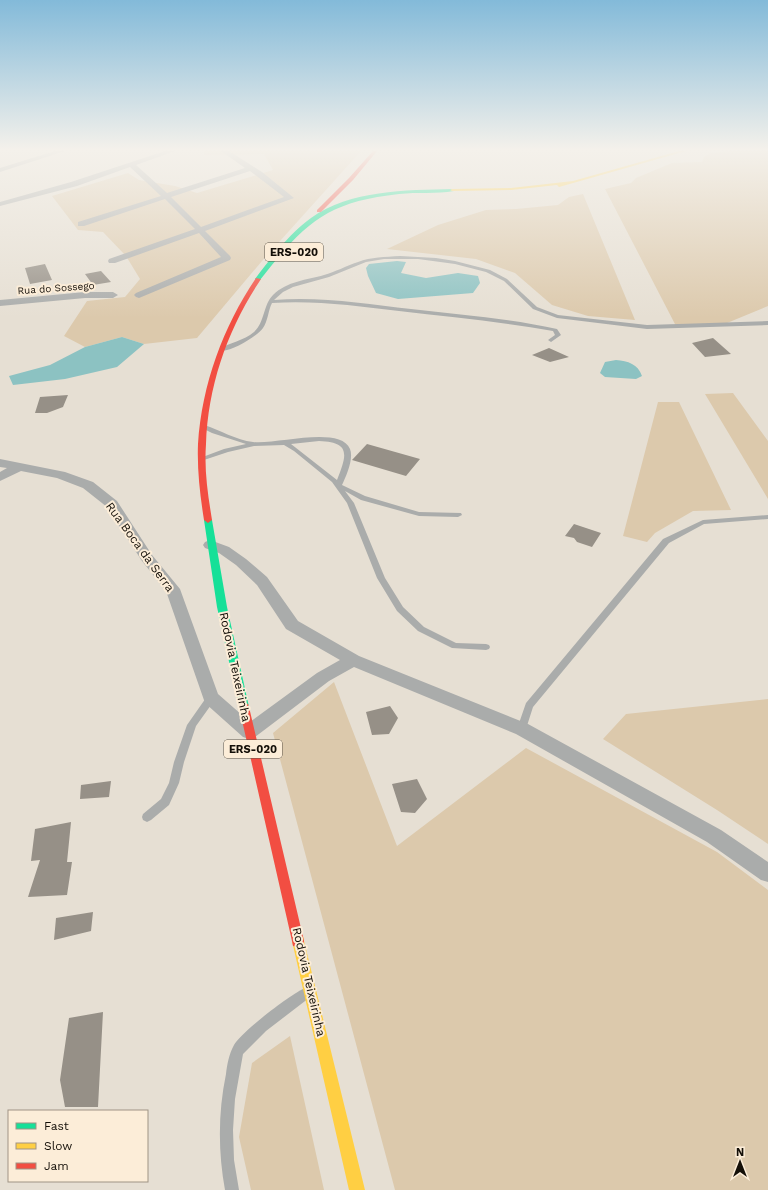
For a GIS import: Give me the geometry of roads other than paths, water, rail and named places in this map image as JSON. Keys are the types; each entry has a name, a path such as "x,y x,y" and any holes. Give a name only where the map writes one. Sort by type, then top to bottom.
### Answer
{"main road":[{"path":"314,218 325,207"},
{"name":"Rodovia Teixeirinha","path":"340,207 331,209 314,218 295,236 264,272 246,296 242,308 221,350 215,366 204,427 202,459 210,545 232,656 357,1190"},
{"name":"Rodovia Teixeirinha","path":"304,239 319,222 347,207"},
{"name":"Rodovia Teixeirinha","path":"242,308 284,261"}],"street":[{"path":"81,224 133,207"},
{"path":"139,295 227,258 176,207"},
{"path":"112,261 266,207"},
{"name":"Rua do Sossego","path":"0,303 85,295 113,295"},
{"name":"Rua Boca da Serra","path":"0,463 60,475 88,485 112,504 147,558 173,589 210,698"},
{"path":"0,476 19,467"},
{"path":"210,545 224,550 241,562 262,581 292,625 353,660 522,729 714,836 768,872"},
{"path":"210,698 249,732 322,677 353,660"}],"lane":[{"path":"221,350 241,341 257,331 261,326 269,302 285,289 296,283 327,276 368,260 394,257 467,265 490,272 502,278 533,307 557,316 647,327 768,323"},
{"path":"269,302 294,300 349,304 512,322 546,327 555,330 558,335 551,340"},
{"path":"204,427 214,432 254,444"},
{"path":"202,459 226,450 254,444 285,443 316,439 337,441 345,446 347,450 344,473 338,486"},
{"path":"285,443 308,459 338,486 350,503 381,578 400,609 421,629 455,646 486,647"},
{"path":"338,486 344,487 363,498 419,514 458,515"},
{"path":"522,729 529,706 666,541 703,522 768,517"},
{"path":"147,817 166,802 174,783 179,762 192,725 210,698"},
{"path":"232,1190 228,1175 226,1135 227,1101 238,1050 256,1031 310,990"}],"water":[{"path":"397,261 406,262 401,273 426,278 458,273 478,276 480,283 473,293 398,299 376,293 366,268 369,264"},
{"path":"122,337 144,344 117,367 65,379 13,385 9,376 50,365 85,347"},
{"path":"616,360 625,361 632,364 638,369 642,376 636,379 605,377 600,373 605,362"}]}
